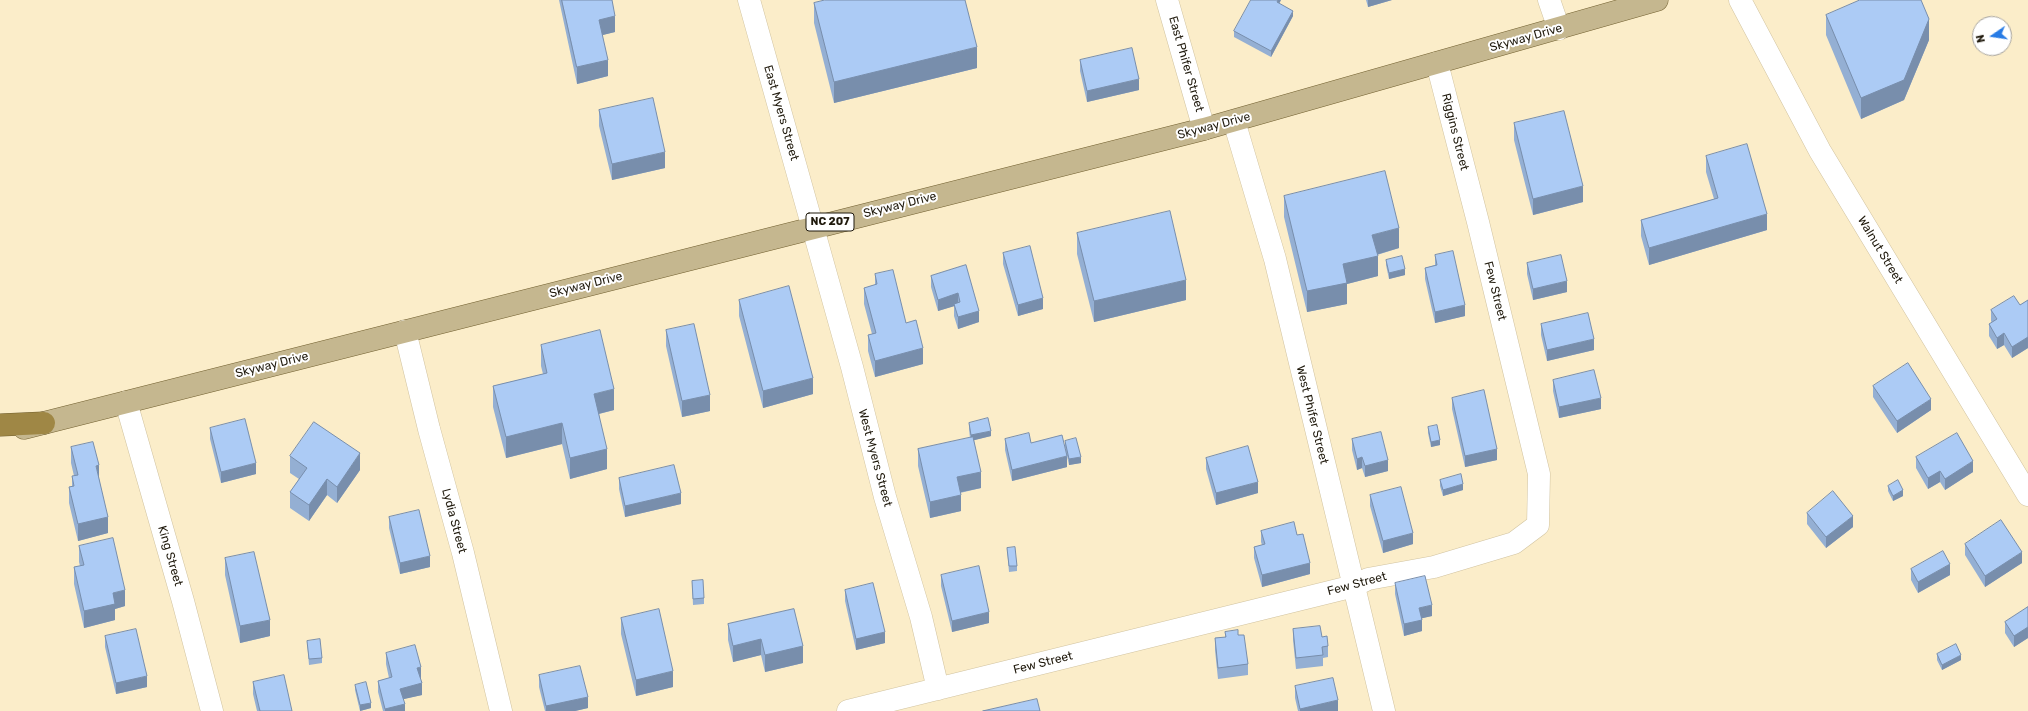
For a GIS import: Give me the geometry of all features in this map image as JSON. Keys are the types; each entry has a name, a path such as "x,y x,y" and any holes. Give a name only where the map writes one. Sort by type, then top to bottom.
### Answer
{"highway":[{"path":"0,425 44,423"}],"main road":[{"name":"Skyway Drive","path":"0,434 812,227 1204,129 1658,0"}],"street":[{"name":"East Myers Street","path":"749,0 812,227"},
{"name":"East Phifer Street","path":"1167,0 1204,129"},
{"path":"1549,0 1559,29"},
{"name":"Walnut Street","path":"1740,0 1820,151 2025,485"},
{"name":"Riggins Street","path":"1437,62 1473,202"},
{"name":"West Phifer Street","path":"1234,121 1275,259 1384,711"},
{"name":"Few Street","path":"848,711 1354,586 1368,579 1434,567 1514,543 1538,526 1539,474 1473,202"},
{"name":"West Myers Street","path":"812,227 852,367 885,497 921,618 938,689"},
{"name":"Lydia Street","path":"405,331 429,429 463,553 501,711"},
{"name":"King Street","path":"126,402 183,601 212,711"}],"building":[{"path":"562,0 612,0 615,16 599,20 608,60 577,67"},
{"path":"825,0 965,0 977,47 834,82 814,3"},
{"path":"1251,0 1278,0 1277,2 1293,11 1271,51 1234,31"},
{"path":"1860,0 1921,0 1929,19 1904,80 1861,98 1826,15"},
{"path":"1132,48 1139,79 1087,91 1080,60"},
{"path":"653,98 665,152 612,164 599,110"},
{"path":"1564,111 1583,186 1533,199 1514,123"},
{"path":"1747,144 1767,214 1649,248 1641,220 1718,198 1706,156"},
{"path":"1385,171 1399,228 1372,235 1378,256 1343,264 1347,283 1307,291 1284,196"},
{"path":"1170,211 1186,280 1094,301 1077,233"},
{"path":"1030,246 1043,298 1018,305 1003,253"},
{"path":"1453,251 1465,305 1435,312 1425,268 1437,265 1435,255"},
{"path":"1561,255 1567,281 1533,289 1527,263"},
{"path":"1402,256 1405,269 1389,273 1386,260"},
{"path":"966,265 979,311 958,317 954,304 960,302 958,293 938,300 931,276"},
{"path":"893,270 906,323 916,320 923,348 875,361 868,335 876,333 864,288 877,284 875,274"},
{"path":"789,286 813,378 763,391 739,300"},
{"path":"2014,296 2020,305 2028,300 2028,337 2012,347 2004,333 1997,338 1989,324 1997,319 1991,310"},
{"path":"1588,313 1594,339 1547,350 1541,324"},
{"path":"694,324 710,395 682,401 666,330"},
{"path":"600,330 614,389 594,394 607,449 570,458 562,423 506,437 493,386 547,373 541,345"},
{"path":"1908,363 1931,399 1897,421 1873,386"},
{"path":"1594,370 1601,398 1559,407 1553,380"},
{"path":"1484,390 1497,449 1465,456 1452,398"},
{"path":"988,418 991,431 971,435 969,423"},
{"path":"245,419 256,463 221,472 210,428"},
{"path":"314,422 360,453 337,487 327,479 309,505 290,492 307,468 290,456"},
{"path":"1437,425 1440,440 1431,442 1428,427"},
{"path":"1381,432 1388,460 1365,466 1362,457 1357,459 1352,439"},
{"path":"1029,433 1031,443 1062,435 1067,456 1012,470 1005,439"},
{"path":"1957,433 1973,461 1945,479 1940,471 1928,478 1916,457"},
{"path":"973,437 981,472 957,477 961,495 930,502 918,449"},
{"path":"1076,438 1081,457 1069,459 1065,441"},
{"path":"93,442 99,465 96,466 108,517 78,524 69,487 74,486 72,476 78,475 71,447"},
{"path":"1248,446 1258,482 1216,493 1206,458"},
{"path":"674,465 681,493 625,506 619,478"},
{"path":"1461,474 1463,484 1443,490 1440,480"},
{"path":"1898,480 1903,490 1893,496 1888,486"},
{"path":"1401,487 1413,533 1383,541 1370,495"},
{"path":"1833,491 1853,516 1826,537 1807,513"},
{"path":"419,510 430,556 400,563 389,517"},
{"path":"2001,520 2022,552 1985,576 1965,544"},
{"path":"1294,522 1297,535 1303,534 1310,563 1262,575 1254,547 1265,544 1261,531"},
{"path":"113,538 125,590 113,593 115,604 84,611 74,567 84,565 79,546"},
{"path":"1015,547 1017,566 1009,566 1007,548"},
{"path":"1943,551 1950,564 1918,582 1911,569"},
{"path":"254,552 270,620 240,626 225,558"},
{"path":"979,566 989,612 952,621 941,575"},
{"path":"1425,576 1432,605 1419,608 1422,620 1404,624 1395,583"},
{"path":"703,580 704,598 693,599 692,581"},
{"path":"873,583 885,632 856,639 845,590"},
{"path":"2028,607 2028,627 2014,636 2005,622"},
{"path":"659,609 673,671 636,680 621,618"},
{"path":"794,609 803,646 765,655 761,639 733,646 728,624"},
{"path":"1320,626 1322,637 1327,636 1328,646 1322,647 1323,655 1296,658 1293,629"},
{"path":"136,629 147,676 116,683 105,636"},
{"path":"1238,630 1238,635 1244,635 1248,664 1218,668 1215,638 1226,637 1225,632"},
{"path":"320,639 322,658 309,659 307,641"},
{"path":"1956,644 1961,655 1942,665 1937,654"},
{"path":"415,645 421,667 417,668 422,683 400,689 405,704 385,709 378,681 392,677 386,653"},
{"path":"580,666 588,697 546,706 539,675"},
{"path":"284,675 292,711 260,711 253,682"},
{"path":"1333,678 1338,700 1300,709 1295,686"},
{"path":"366,682 371,703 360,705 355,685"},
{"path":"1037,699 1040,711 983,711"}]}
